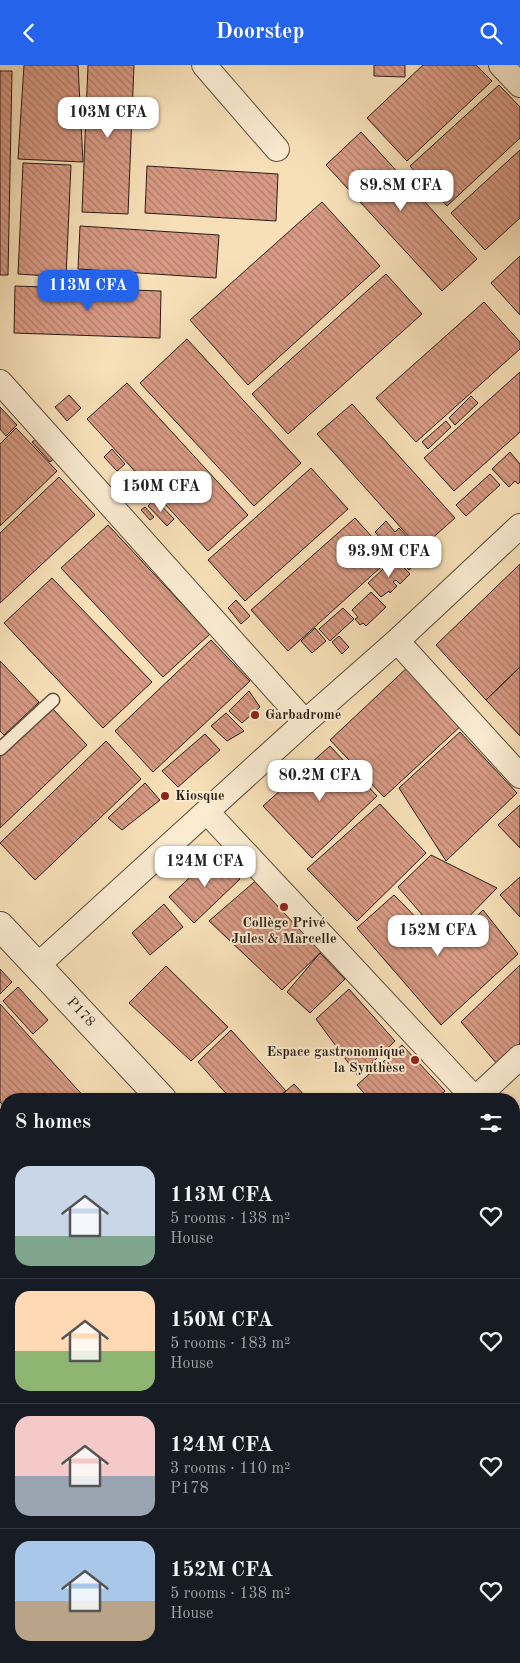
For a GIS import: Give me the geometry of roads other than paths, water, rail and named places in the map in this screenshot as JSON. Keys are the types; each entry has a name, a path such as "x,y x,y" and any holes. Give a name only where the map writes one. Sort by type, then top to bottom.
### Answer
{"street":[{"path":"204,65 277,149"},
{"path":"501,65 520,85"},
{"path":"0,381 306,721"},
{"path":"38,965 306,721 397,641 520,526"},
{"path":"397,641 520,776"},
{"path":"207,812 469,1093"},
{"name":"P178","path":"0,926 156,1093"},
{"path":"481,1093 520,1057"}],"lane":[{"path":"0,749 53,700"}],"place":[{"name":"Garbadrome","path":"255,715"},
{"name":"Kiosque","path":"165,796"},
{"name":"Collège Privé Jules & Marcelle","path":"284,907"},
{"name":"Espace gastronomique la Synthèse","path":"415,1060"}]}
